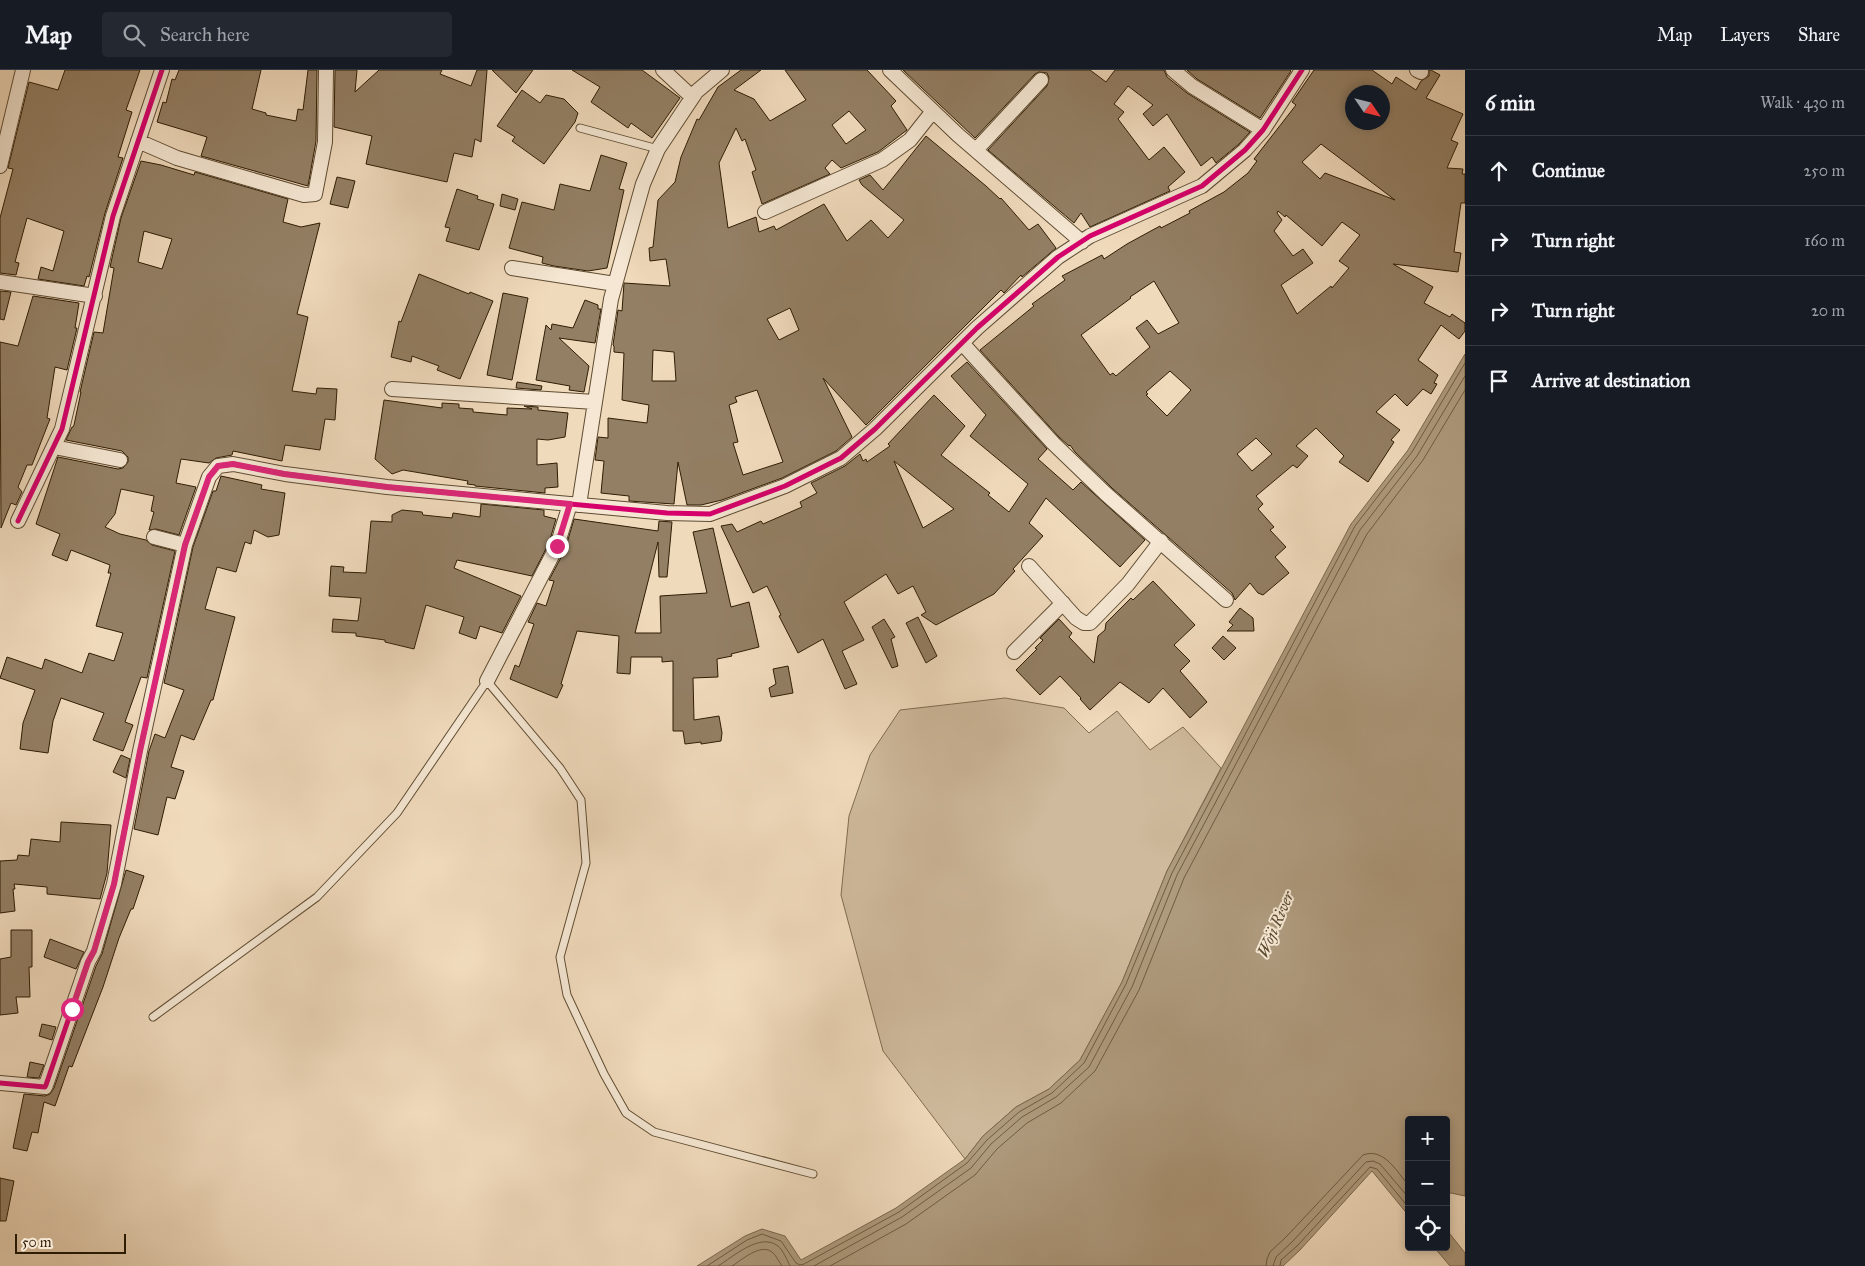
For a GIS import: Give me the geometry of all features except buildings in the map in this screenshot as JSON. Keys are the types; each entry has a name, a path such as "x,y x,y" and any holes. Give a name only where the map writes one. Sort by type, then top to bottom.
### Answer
{"street":[{"path":"0,166 23,70"},
{"path":"18,521 62,429 113,216 162,70"},
{"path":"138,141 177,158 304,195 316,194 325,142 326,70"},
{"path":"663,70 692,97"},
{"path":"487,681 557,546 575,505 595,402 611,299 643,184 658,149 692,97 722,70"},
{"path":"890,70 976,150 1082,242"},
{"path":"1173,70 1192,86 1263,130"},
{"path":"0,1083 27,1087 45,1087 88,962 94,951 114,884 140,751 185,545 209,477 218,466 233,464 284,474 387,487 667,513 710,514 785,486 841,458 875,429 962,343 1058,257 1090,236 1202,186 1244,150 1263,130 1302,70"},
{"path":"976,150 1041,80"},
{"path":"765,212 882,160 910,140 933,111"},
{"path":"512,268 615,284"},
{"path":"0,282 95,296"},
{"path":"962,343 1053,444 1106,494 1226,600"},
{"path":"392,389 595,402"},
{"path":"54,447 120,460"},
{"path":"154,537 185,545"},
{"path":"1029,566 1076,618 1084,623 1090,623 1128,584 1161,541"},
{"path":"1014,652 1063,603"}],"lane":[{"path":"580,128 658,149"},
{"path":"153,1017 317,897 397,813 487,681 560,768 581,800 586,863 560,957 567,994 604,1074 626,1114 654,1132 814,1174"}],"shaded area":[{"path":"1005,698 1064,708 1089,733 1117,711 1150,750 1183,727 1221,768 1167,871 1122,982 1080,1060 1049,1089 1016,1107 983,1136 965,1159 883,1051 841,895 849,816 870,755 900,710"}],"water":[{"name":"Woji River","path":"1465,354 1465,1196 1450,1193 1450,1116 1405,1116 1405,1211 1372,1171 1283,1266 697,1266 745,1236 762,1229 785,1236 801,1260 896,1208 965,1159 983,1136 1016,1107 1049,1089 1080,1060 1122,982 1167,871 1351,524 1408,450"},
{"path":"1450,1234 1465,1253 1465,1266 1450,1266 1437,1251 1450,1251"}],"cycle path":[{"path":"18,521 62,429 113,216 162,70"},
{"path":"0,1083 45,1087 88,962 94,951 114,884 140,751 185,545 209,477 218,466 233,464 285,474 387,487 667,513 710,514 785,486 841,458 875,429 977,328 1058,257 1090,236 1202,186 1245,150 1263,130 1302,70"}],"route":[{"path":"72,1009 88,962 94,951 114,884 140,751 185,545 209,477 218,466 233,464 284,474 387,487 570,504 557,546"}]}
